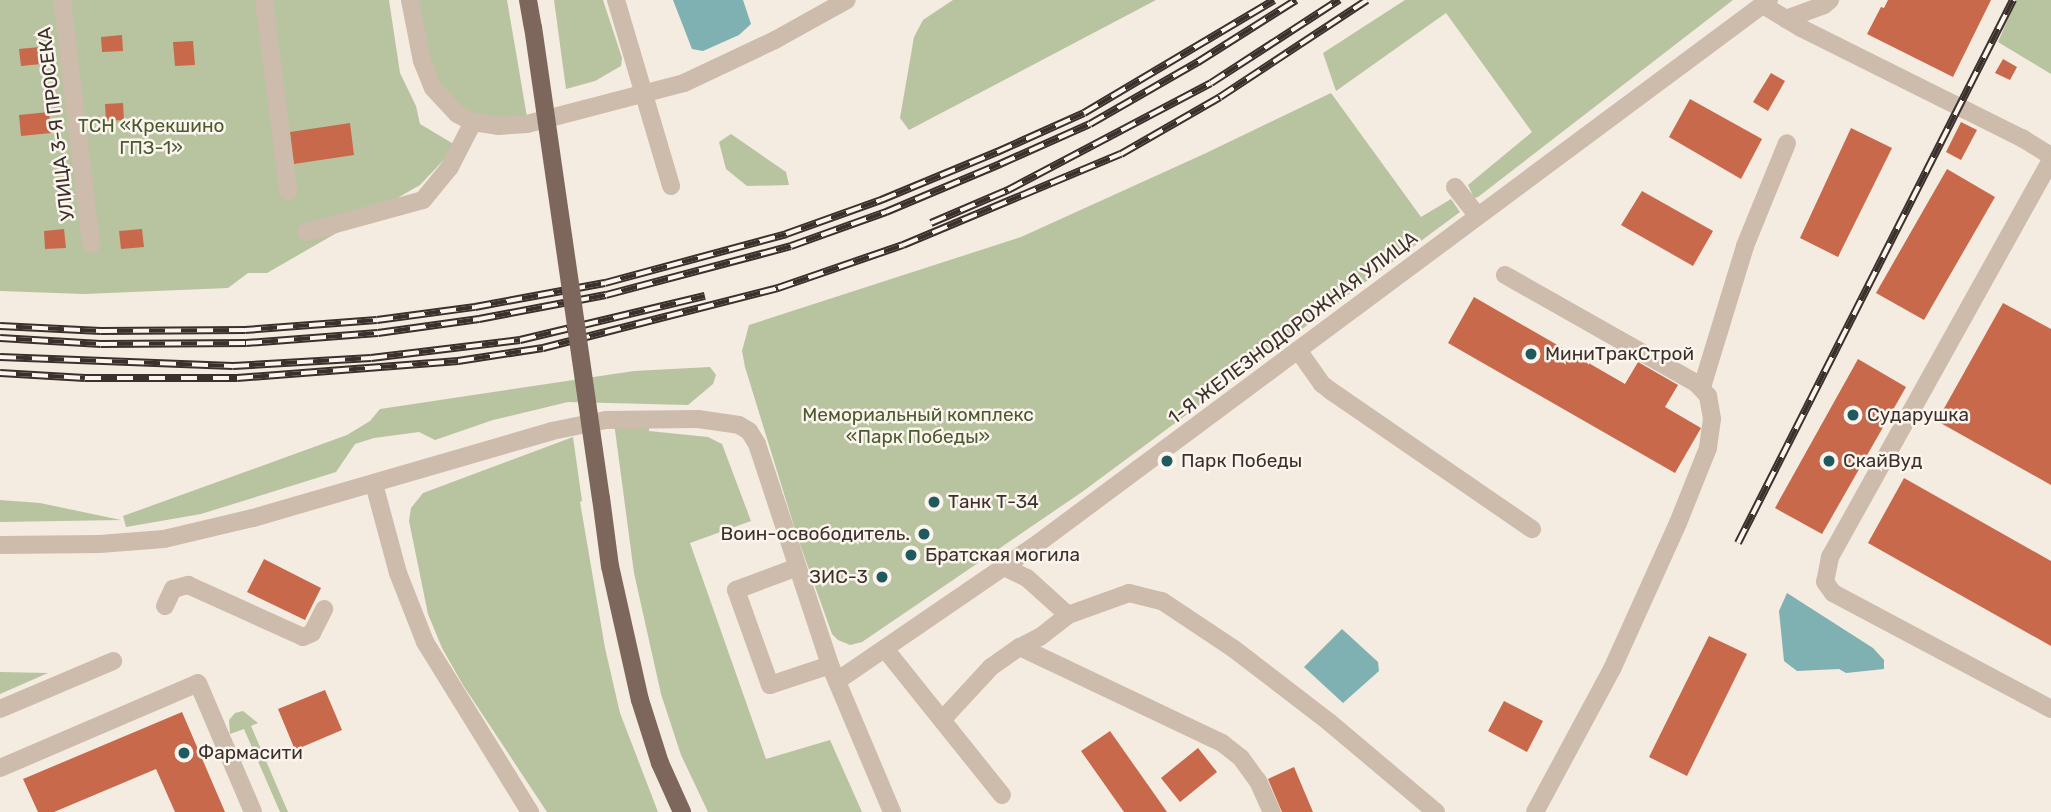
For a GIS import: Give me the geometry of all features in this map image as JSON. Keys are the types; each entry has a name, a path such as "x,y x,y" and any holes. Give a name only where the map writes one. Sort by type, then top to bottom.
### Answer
{"main road":[{"path":"528,0 610,566 640,700 660,762 682,812"}],"street":[{"name":"УЛИЦА 3-Я ПРОСЕКА","path":"62,0 91,244"},
{"path":"264,0 288,191"},
{"path":"410,0 422,61 433,88 457,114 473,122 498,126 527,124 592,106 643,96 714,70 847,0"},
{"path":"616,0 670,186"},
{"path":"1786,19 1824,5 1830,0"},
{"path":"1766,2 1786,19 2051,158 1830,557 1825,582 1833,593 2051,709"},
{"name":"1-Я ЖЕЛЕЗНОДОРОЖНАЯ УЛИЦА","path":"795,568 736,590 770,685 833,673 885,649 1004,567 1766,2"},
{"path":"306,232 423,200 450,167 473,122"},
{"path":"1702,387 1745,246 1787,144"},
{"path":"1455,187 1478,216"},
{"path":"1504,275 1702,387 1711,407 1712,435 1678,523 1612,669 1535,812"},
{"path":"1298,350 1322,384 1331,391 1532,529"},
{"path":"0,545 100,544 164,539 374,484 552,431 606,420 698,419 733,423 748,431 757,444 795,568 833,673 892,812"},
{"path":"374,484 398,573 425,642 530,812"},
{"path":"1004,567 1027,579 1068,615"},
{"path":"165,606 173,589 188,585 303,637 312,632 324,609"},
{"path":"942,720 990,667 1040,637 1068,615 1129,593 1162,601 1234,649 1328,722 1436,812"},
{"path":"1020,647 1222,743 1241,758 1258,781 1272,812"},
{"path":"885,649 1002,795"},
{"path":"0,709 113,661"},
{"path":"0,768 198,683 253,812"}],"green space":[{"name":"ТСН «Крекшино ГПЗ-1»","path":"0,0 389,0 400,73 416,106 420,124 457,146 420,185 267,273 248,273 228,288 84,294 0,291"},
{"path":"415,0 507,0 527,117 506,120 466,113 436,82"},
{"path":"554,0 603,0 622,58 621,66 595,81 566,89"},
{"path":"953,0 1156,0 909,130 900,118 914,37 923,20"},
{"path":"1405,0 1733,0 1474,198 1468,185 1532,132 1446,13 1336,91 1323,53"},
{"path":"2016,0 2051,0 2051,74 1998,42"},
{"name":"Мемориальный комплекс «Парк Победы»","path":"1331,93 1421,217 1451,199 1460,212 1082,492 862,642 850,645 838,640 832,634 797,536 745,367 742,351 749,325 1021,237"},
{"path":"731,134 786,172 789,185 747,186 726,169 719,142"},
{"path":"710,367 716,375 713,384 688,405 568,402 493,420 435,440 419,432 374,438 355,444 336,472 201,514 126,527 123,516 347,435 370,421 380,409 634,371"},
{"path":"649,414 649,431 708,437 722,444 751,521 690,543 766,759 830,740 862,812 708,812 681,755 661,694 634,573 613,415"},
{"path":"573,437 580,502 605,648 620,713 658,812 547,812 463,685 442,648 428,614 409,521 411,508 423,493"},
{"path":"0,500 40,503 121,520 0,522"},
{"path":"0,672 48,673 0,694"},
{"path":"243,711 258,723 251,726 288,812 280,812 244,729 230,734 229,720 235,713"}],"water":[{"path":"673,0 743,0 751,24 739,35 703,51 692,49"},
{"path":"1787,593 1873,648 1884,660 1884,669 1846,673 1839,669 1797,671 1784,661 1779,611"},
{"path":"1342,629 1378,662 1379,671 1343,703 1304,667"}],"building":[{"path":"1888,0 1991,0 1953,77 1867,34 1881,7 1884,8"},
{"path":"122,35 123,51 102,52 101,37"},
{"path":"193,41 195,65 175,66 173,42"},
{"path":"40,47 41,64 21,66 19,49"},
{"path":"2003,59 2017,67 2010,80 1995,73"},
{"path":"1771,73 1785,81 1768,111 1753,102"},
{"path":"1690,99 1762,139 1741,179 1669,137"},
{"path":"123,103 124,120 106,121 105,104"},
{"path":"49,112 51,133 21,136 19,115"},
{"path":"1961,122 1977,130 1961,160 1946,152"},
{"path":"350,123 354,155 294,164 290,132"},
{"path":"1851,128 1892,148 1838,257 1800,238"},
{"path":"1947,169 1995,197 1924,320 1876,293"},
{"path":"1642,191 1713,231 1693,266 1621,225"},
{"path":"64,229 66,248 45,249 44,231"},
{"path":"142,229 144,247 121,249 119,231"},
{"path":"1474,297 1625,384 1638,362 1678,385 1665,407 1701,428 1675,473 1448,343"},
{"path":"2003,303 2051,329 2051,485 1937,421"},
{"path":"1858,359 1906,387 1822,534 1775,508"},
{"path":"1904,478 2051,561 2051,646 1868,543"},
{"path":"264,559 321,588 305,620 247,592"},
{"path":"1709,636 1747,654 1687,776 1649,757"},
{"path":"325,690 342,730 295,750 278,709"},
{"path":"1504,701 1543,721 1527,752 1488,731"},
{"path":"182,712 225,812 175,812 156,769 54,812 38,812 23,779"},
{"path":"1110,731 1167,812 1124,812 1081,751"},
{"path":"1198,748 1217,772 1180,802 1161,778"},
{"path":"1294,767 1313,812 1282,812 1268,779"}],"railway":[{"path":"0,326 101,331 245,330 377,320 475,307 605,283 786,234 881,200 997,152 1084,113 1274,0"},
{"path":"0,338 101,344 246,343 378,333 479,319 606,295 791,246 886,212 1000,164 1090,124 1198,62 1296,0"},
{"path":"931,223 1008,190 1211,83 1339,0"},
{"path":"0,373 85,378 237,378 458,361 543,348 778,288 903,245 1121,154 1220,97 1367,0"},
{"path":"1738,543 2013,0"},
{"path":"0,357 233,366 371,358 520,340 705,296"}],"place":[{"name":"МиниТракСтрой","path":"1531,354"},
{"name":"Сударушка","path":"1853,415"},
{"name":"Парк Победы","path":"1167,461"},
{"name":"СкайВуд","path":"1829,461"},
{"name":"Танк Т-34","path":"934,502"},
{"name":"Воин-освободитель.","path":"924,534"},
{"name":"Братская могила","path":"911,555"},
{"name":"ЗИС-3","path":"882,577"},
{"name":"Фармасити","path":"184,753"}]}
